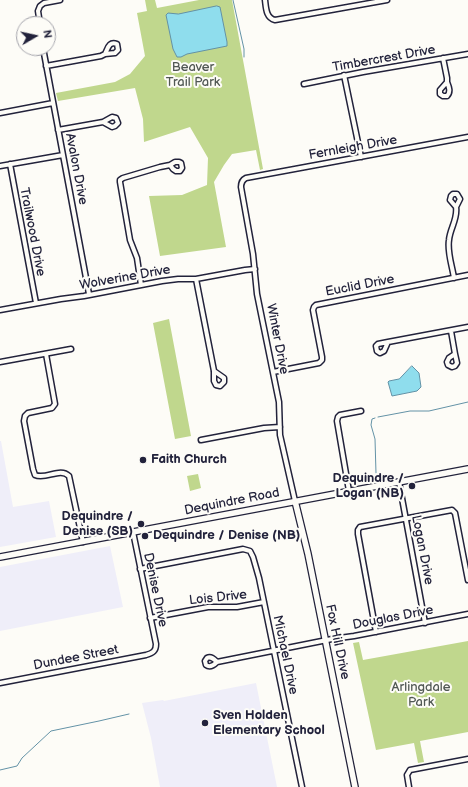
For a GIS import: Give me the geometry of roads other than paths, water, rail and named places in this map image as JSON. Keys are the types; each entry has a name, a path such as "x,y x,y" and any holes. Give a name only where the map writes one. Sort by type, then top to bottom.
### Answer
{"main road":[{"name":"Dequindre Road","path":"0,557 468,469"},
{"name":"Fox Hill Drive","path":"295,501 308,554 356,787"}],"street":[{"path":"39,16 38,11 40,6 44,3 60,0"},
{"path":"265,0 267,13 273,20 366,2 387,0"},
{"path":"46,66 105,54"},
{"name":"Timbercrest Drive","path":"304,84 344,75 468,54"},
{"name":"Avalon Drive","path":"44,56 89,294"},
{"path":"443,58 447,82"},
{"path":"344,75 361,157"},
{"path":"0,113 53,103"},
{"path":"58,130 103,122"},
{"name":"Fernleigh Drive","path":"242,180 246,178 468,137"},
{"path":"0,166 63,155"},
{"name":"Trailwood Drive","path":"10,164 36,303"},
{"path":"141,285 136,258 130,240 120,180 170,165"},
{"name":"Winter Drive","path":"242,180 241,187 252,249 257,294 279,406 282,446 295,501"},
{"path":"454,278 448,245 456,215 456,207"},
{"name":"Wolverine Drive","path":"0,310 169,280 196,279 239,270 254,269"},
{"name":"Euclid Drive","path":"273,372 319,363 322,360 313,310 316,304 468,275"},
{"path":"196,279 214,371"},
{"path":"388,342 468,327"},
{"path":"451,331 455,354"},
{"path":"0,362 71,349"},
{"path":"46,354 55,404 52,408 28,413 24,417 32,467 37,476 67,473 69,476 83,542"},
{"path":"350,491 336,421 340,415 361,411"},
{"path":"201,440 264,428 280,427"},
{"name":"Logan Drive","path":"399,482 425,622"},
{"path":"376,632 358,532 359,528 450,510 454,511 468,580"},
{"name":"Denise Drive","path":"133,532 156,644 154,651"},
{"name":"Michael Drive","path":"140,568 243,549 250,551 257,568 302,787"},
{"name":"Lois Drive","path":"150,618 208,607 237,607 264,602"},
{"name":"Douglas Drive","path":"218,662 468,614"},
{"name":"Dundee Street","path":"0,683 146,655 154,651"},
{"path":"409,787 407,778 410,770 468,759"}],"water":[{"path":"217,6 220,7 227,46 177,57 173,49 166,15 168,13 178,14"},
{"path":"412,366 419,373 421,387 417,391 392,396 388,382 399,379"}],"waterway":[{"path":"233,0 244,49 244,57"},
{"path":"378,417 410,411 429,411 468,402"},
{"path":"375,418 372,419 371,425 375,439 376,473"},
{"path":"0,770 17,766 22,758 51,731 129,714"}],"place":[{"name":"Faith Church","path":"143,460"},
{"name":"Dequindre / Logan (NB)","path":"412,486"},
{"name":"Dequindre / Denise (SB)","path":"141,524"},
{"name":"Dequindre / Denise (NB)","path":"145,536"},
{"name":"Sven Holden Elementary School","path":"205,723"}],"park label":[{"name":"Beaver Trail Park","path":"193,76"},
{"name":"Arlingdale Park","path":"421,696"}]}
